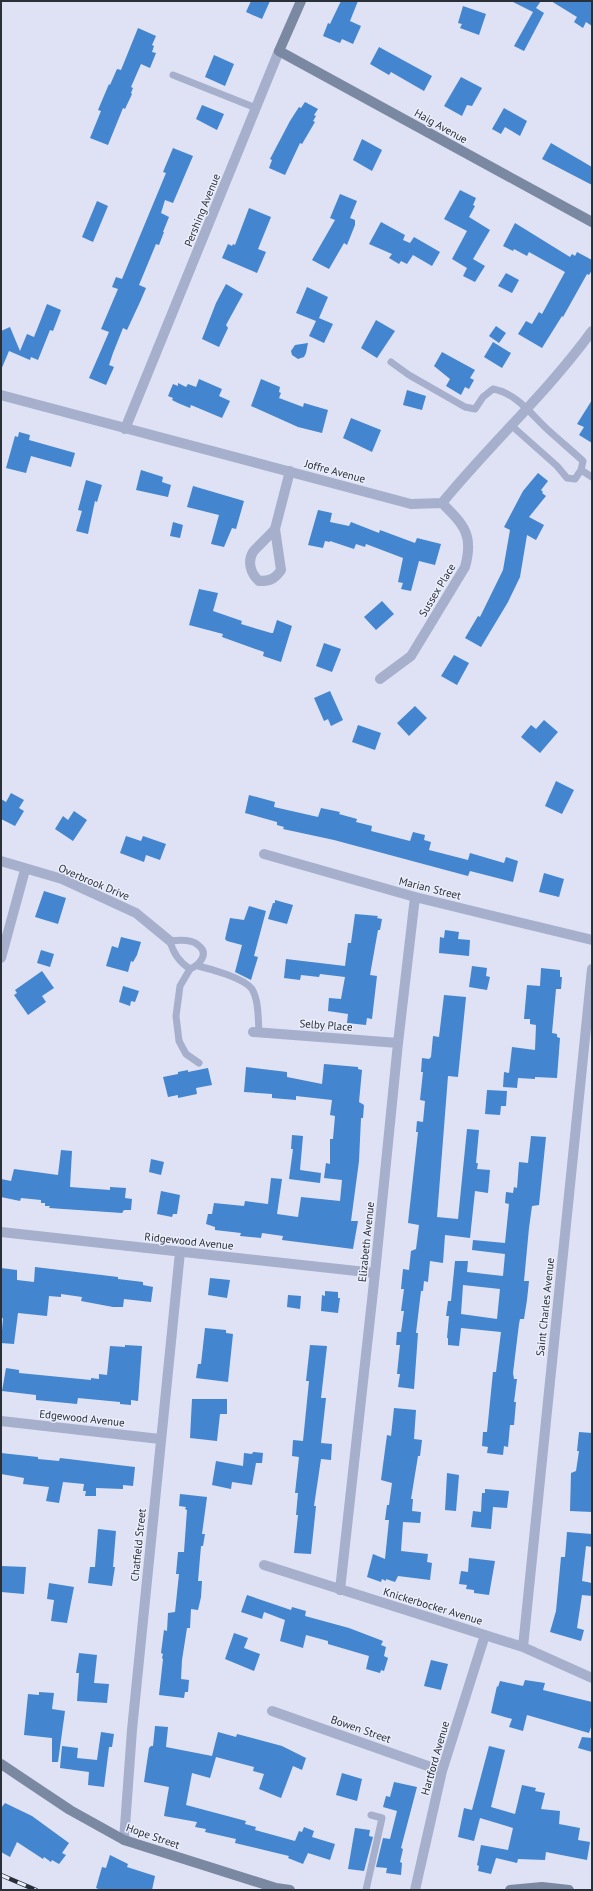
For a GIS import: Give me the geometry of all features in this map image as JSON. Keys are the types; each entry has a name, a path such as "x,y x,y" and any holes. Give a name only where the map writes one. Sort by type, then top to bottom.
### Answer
{"street":[{"name":"Pershing Avenue","path":"125,429 301,1"},
{"name":"Haig Avenue","path":"279,52 592,222"},
{"path":"442,503 463,478 528,409 576,353 592,331"},
{"name":"Joffre Avenue","path":"1,395 412,504 442,503"},
{"path":"275,529 253,552 250,564 252,575 259,581 268,581 276,578 281,570 275,529 290,471"},
{"name":"Sussex Place","path":"380,679 411,656 465,567 469,541 466,528 442,503"},
{"name":"Marian Street","path":"264,854 415,897 592,940"},
{"name":"Overbrook Drive","path":"1,861 25,870 62,879 136,913 170,941"},
{"path":"1,958 25,870"},
{"name":"Elizabeth Avenue","path":"340,1590 415,897"},
{"name":"Saint Charles Avenue","path":"522,1647 592,970"},
{"name":"Selby Place","path":"256,1032 398,1043"},
{"name":"Ridgewood Avenue","path":"1,1232 375,1273"},
{"name":"Chatfield Street","path":"124,1840 133,1722 160,1439 180,1252"},
{"name":"Edgewood Avenue","path":"1,1421 160,1439"},
{"name":"Knickerbocker Avenue","path":"264,1565 522,1647 592,1678"},
{"name":"Hartford Avenue","path":"416,1890 442,1771 485,1635"},
{"name":"Bowen Street","path":"272,1711 442,1771"},
{"name":"Hope Street","path":"1,1764 70,1810 124,1840 269,1886 290,1890"},
{"path":"510,1890 542,1887 569,1890"}],"lane":[{"path":"173,75 256,108"},
{"path":"391,362 409,375 465,407 475,408 483,397 493,389 504,391 528,409 547,429 583,461 582,470 575,479 567,478 512,426"},
{"path":"582,470 592,477"},
{"path":"190,969 183,965 178,958 172,949 170,941 190,941 199,945 203,951 202,959 198,966"},
{"path":"199,1063 186,1054 179,1041 177,1022 180,986 190,969 198,966 210,968 244,982 251,989 258,1011 256,1032"},
{"path":"366,1890 382,1818 371,1815"}],"building":[{"path":"251,1 270,1 262,19 246,12"},
{"path":"341,1 358,1 350,21 361,26 353,44 342,39 340,43 323,36 328,23 330,24"},
{"path":"511,1 541,1 536,8 544,13 524,51 514,46 533,12"},
{"path":"551,1 592,1 592,26 586,22 583,28 574,22 577,17"},
{"path":"463,6 486,14 479,35 460,28 462,24 458,23"},
{"path":"138,28 156,36 152,45 154,46 152,52 156,53 150,68 141,64 131,87 133,88 132,94 125,109 123,108 108,145 90,138 101,111 98,110 109,84 110,85 117,69 121,70"},
{"path":"379,47 432,76 424,91 391,72 389,75 370,64"},
{"path":"214,55 234,64 225,86 205,77"},
{"path":"461,77 482,88 472,106 467,105 462,116 444,106"},
{"path":"305,102 318,109 314,115 316,116 313,121 315,122 302,144 300,143 285,175 269,168 272,160 270,159 290,121 299,107 301,108"},
{"path":"202,105 224,114 217,130 196,119"},
{"path":"504,108 527,121 520,136 505,127 501,134 492,129"},
{"path":"362,139 382,150 372,171 353,160"},
{"path":"551,143 592,167 592,185 542,159"},
{"path":"173,148 193,156 173,203 165,200 161,213 169,217 159,245 156,244 139,285 146,288 127,330 123,328 113,353 109,365 114,367 106,385 89,378 109,332 101,329 118,289 112,287 116,277 122,279 166,173 163,172"},
{"path":"460,190 476,198 473,205 475,206 469,217 490,230 473,259 485,266 475,282 463,276 467,268 452,259 467,231 444,219"},
{"path":"340,194 357,201 350,218 355,220 355,225 347,245 344,243 329,269 312,260 335,220 330,218"},
{"path":"97,201 108,206 93,242 82,237"},
{"path":"249,208 271,217 258,249 266,252 257,273 222,258 228,244 232,246 233,244 235,245"},
{"path":"381,222 405,235 403,240 410,243 414,237 440,252 432,266 413,255 407,264 401,261 399,264 389,258 392,254 369,244"},
{"path":"515,223 570,257 572,254 575,256 577,252 592,260 592,270 589,275 587,274 563,317 562,316 542,348 518,334 526,321 532,324 539,312 542,314 565,272 529,252 527,256 514,249 513,251 503,246"},
{"path":"506,273 519,280 512,293 498,286"},
{"path":"226,284 243,294 226,325 228,328 219,347 202,339 216,303"},
{"path":"307,287 328,297 319,318 333,324 324,343 309,336 316,321 296,313"},
{"path":"47,304 61,310 53,331 50,330 38,360 31,357 30,360 9,351 1,370 1,331 10,327 20,351 27,334 34,337"},
{"path":"376,320 395,331 377,358 361,348"},
{"path":"496,326 506,333 499,343 489,336"},
{"path":"493,342 511,353 502,368 484,357"},
{"path":"308,343 304,357 298,359 292,355 291,351 295,345"},
{"path":"442,352 475,370 470,378 474,380 469,389 465,387 461,395 446,386 450,379 434,366"},
{"path":"199,379 222,389 219,396 230,401 222,418 191,405 190,408 172,400 173,398 168,396 173,384 178,386 178,383 186,387 188,384 196,387"},
{"path":"261,379 280,387 279,392 281,393 279,398 303,407 304,403 328,410 322,433 298,427 251,406"},
{"path":"407,390 426,396 422,410 403,405"},
{"path":"592,400 592,443 579,435 584,427 577,424"},
{"path":"351,418 381,430 372,452 343,438"},
{"path":"19,432 30,435 29,440 75,453 71,467 31,456 26,473 6,468 15,436 18,437"},
{"path":"141,470 163,477 162,482 171,485 168,497 136,490"},
{"path":"538,473 548,481 541,490 546,496 529,517 544,525 536,540 527,535 520,577 508,602 481,647 465,638 478,616 480,617 503,570 510,530 504,527 523,491"},
{"path":"86,480 102,485 97,502 95,501 88,534 76,531 82,511 78,510"},
{"path":"193,486 244,501 236,529 232,528 224,547 211,544 219,515 187,507"},
{"path":"318,510 332,513 330,522 349,526 351,522 379,533 380,530 415,543 417,538 441,544 435,565 419,561 411,591 401,589 403,583 398,582 403,558 366,544 365,547 356,544 354,549 330,541 325,541 323,548 308,545"},
{"path":"173,522 183,525 180,538 170,536"},
{"path":"199,589 218,593 213,611 242,621 241,624 271,633 273,633 277,620 292,626 281,662 263,656 264,652 222,637 223,634 189,625"},
{"path":"382,601 394,614 376,630 364,617"},
{"path":"324,643 341,649 332,672 316,666"},
{"path":"454,655 469,663 457,685 441,676"},
{"path":"330,691 343,720 331,726 328,719 324,721 314,698"},
{"path":"415,706 427,718 409,736 397,723"},
{"path":"544,720 558,732 540,753 521,737 531,725 536,729"},
{"path":"358,725 381,733 375,750 352,742"},
{"path":"556,781 574,790 562,814 545,806"},
{"path":"11,793 24,800 19,808 24,811 15,826 1,819 1,799 6,802"},
{"path":"249,795 275,802 274,807 318,817 321,808 340,812 339,814 357,819 356,822 372,826 371,831 410,841 413,832 425,835 424,840 431,842 429,850 468,860 470,853 504,863 506,857 518,861 513,882 470,871 468,876 334,840 283,829 284,827 277,825 277,822 245,813"},
{"path":"74,811 87,820 73,841 55,829 63,816 68,820"},
{"path":"126,836 141,841 143,836 166,844 160,860 146,855 144,862 120,853"},
{"path":"544,873 564,879 559,897 539,892"},
{"path":"44,891 66,898 58,924 35,917"},
{"path":"275,900 293,905 287,924 268,919"},
{"path":"249,906 266,911 254,956 258,957 251,980 235,972 242,945 227,941 225,939 230,918 244,920"},
{"path":"355,914 378,916 377,918 382,919 380,930 378,930 370,975 377,976 372,1019 367,1018 366,1025 347,1023 348,1014 328,1011 329,998 341,999 345,977 320,974 319,977 301,975 300,980 284,978 286,959 345,966 348,943 351,943"},
{"path":"445,930 459,932 458,939 470,940 469,956 439,953 440,937 444,938"},
{"path":"121,937 141,942 137,955 133,962 131,961 128,972 106,966 112,946 118,948"},
{"path":"41,950 54,954 50,967 37,963"},
{"path":"472,966 487,968 486,976 490,977 487,990 469,987"},
{"path":"541,968 560,970 560,977 562,977 561,989 556,989 552,1033 557,1034 557,1037 560,1038 557,1078 518,1078 517,1088 503,1087 504,1072 509,1073 512,1047 535,1050 536,1025 530,1024 530,1019 524,1019 527,985 540,986"},
{"path":"42,971 54,988 42,996 46,1002 28,1015 14,995 17,993 15,990"},
{"path":"123,986 139,991 135,1002 131,1001 130,1006 119,1002"},
{"path":"444,995 466,997 458,1077 448,1076 437,1217 458,1219 467,1129 479,1130 476,1163 478,1163 477,1169 490,1170 488,1193 475,1191 470,1238 445,1235 443,1263 430,1261 428,1282 424,1281 423,1291 421,1291 416,1333 418,1333 414,1389 398,1387 400,1374 397,1374 400,1345 396,1345 397,1332 401,1332 404,1311 401,1311 404,1289 401,1289 403,1269 409,1270 411,1251 416,1249 419,1225 408,1223 418,1132 416,1132 417,1121 423,1122 425,1101 420,1100 423,1072 421,1072 422,1058 429,1059 431,1057 433,1036 439,1037"},
{"path":"324,1064 358,1067 358,1069 362,1070 359,1102 364,1105 363,1118 361,1118 359,1161 351,1221 358,1221 353,1249 282,1240 283,1236 262,1233 261,1238 240,1236 241,1233 215,1230 215,1227 206,1224 208,1214 212,1214 214,1203 244,1206 245,1201 268,1204 271,1178 282,1179 277,1214 298,1217 301,1197 340,1201 342,1180 324,1178 326,1163 330,1164 330,1139 333,1139 335,1116 330,1115 332,1100 296,1096 296,1100 272,1098 272,1094 244,1092 246,1067 287,1072 287,1077 322,1084"},
{"path":"208,1068 212,1085 196,1088 197,1094 178,1098 178,1095 168,1097 163,1077 188,1070 188,1072"},
{"path":"487,1090 507,1091 506,1106 501,1106 500,1115 485,1114"},
{"path":"292,1135 303,1136 300,1170 321,1173 320,1183 289,1179 293,1149 291,1149"},
{"path":"531,1136 546,1137 539,1205 532,1206 529,1228 524,1281 529,1281 527,1300 524,1319 520,1319 519,1324 513,1373 514,1379 517,1379 514,1402 516,1402 514,1425 510,1425 508,1447 504,1446 503,1455 487,1453 488,1447 482,1446 483,1432 487,1432 493,1372 496,1372 501,1332 461,1328 459,1346 448,1345 447,1338 449,1316 446,1316 448,1301 451,1301 455,1261 468,1261 467,1272 503,1276 505,1254 472,1250 473,1240 505,1243 509,1204 505,1203 506,1192 513,1193 514,1187 517,1188 519,1162 528,1163","holes":["463,1285 500,1289 497,1319 461,1314"]},
{"path":"61,1150 72,1151 70,1187 110,1190 110,1187 126,1188 125,1198 132,1199 131,1210 124,1210 122,1213 49,1208 50,1206 45,1206 45,1203 41,1203 41,1200 21,1198 20,1201 1,1197 1,1179 11,1181 14,1169 58,1175"},
{"path":"151,1159 164,1162 161,1175 149,1172"},
{"path":"161,1191 180,1195 177,1214 173,1214 172,1217 157,1214"},
{"path":"35,1267 118,1277 118,1279 143,1282 143,1285 153,1287 151,1302 124,1299 123,1307 113,1307 81,1301 82,1297 61,1294 61,1297 49,1296 47,1316 18,1313 14,1344 1,1343 3,1318 1,1318 1,1268 17,1270 17,1280 34,1282"},
{"path":"210,1278 230,1280 227,1298 208,1295"},
{"path":"325,1291 338,1292 338,1298 340,1298 338,1313 321,1311 322,1295 325,1296"},
{"path":"288,1295 301,1296 300,1309 287,1307"},
{"path":"205,1328 226,1330 226,1333 233,1334 228,1382 196,1378 198,1364 201,1364"},
{"path":"125,1345 142,1346 138,1401 131,1400 131,1405 120,1404 120,1402 78,1398 77,1404 36,1400 36,1395 2,1391 6,1368 19,1370 19,1373 91,1380 91,1378 99,1379 99,1374 107,1375 110,1346 125,1347"},
{"path":"310,1345 327,1346 321,1398 326,1398 321,1443 332,1444 331,1460 321,1459 314,1506 316,1506 311,1554 294,1553 298,1515 296,1515 298,1493 295,1493 299,1457 292,1456 293,1440 303,1441 309,1381 306,1381"},
{"path":"192,1399 227,1399 227,1414 220,1414 217,1441 190,1438"},
{"path":"394,1408 416,1410 414,1439 422,1440 411,1499 413,1499 412,1511 421,1512 420,1523 403,1522 401,1551 428,1554 427,1562 432,1563 430,1580 398,1576 395,1582 382,1579 381,1582 367,1577 373,1554 385,1559 389,1520 385,1520 392,1483 381,1480 387,1435 391,1436"},
{"path":"579,1432 592,1433 592,1512 570,1511 571,1473 576,1471 579,1451 577,1451"},
{"path":"253,1452 263,1453 262,1463 256,1463 252,1485 232,1482 231,1489 212,1485 216,1461 243,1466 244,1453 252,1454"},
{"path":"1,1453 38,1457 38,1459 59,1461 60,1458 135,1467 133,1486 123,1485 123,1489 96,1488 96,1496 85,1496 86,1491 83,1491 84,1484 63,1482 59,1503 46,1501 49,1487 23,1484 24,1478 1,1474"},
{"path":"447,1473 459,1475 456,1511 445,1510"},
{"path":"485,1489 509,1491 507,1508 493,1507 491,1529 471,1527 473,1511 481,1512 482,1493 485,1493"},
{"path":"180,1494 207,1497 202,1534 205,1534 203,1546 201,1546 198,1581 202,1581 201,1597 198,1610 191,1609 190,1628 187,1628 182,1660 181,1679 189,1680 188,1692 185,1692 184,1698 159,1695 163,1659 163,1654 161,1653 164,1630 167,1631 168,1613 175,1612 179,1574 176,1574 178,1552 184,1552 187,1510 185,1509 186,1507 179,1506"},
{"path":"98,1529 116,1531 113,1567 115,1567 112,1586 88,1583 90,1567 95,1567"},
{"path":"567,1532 592,1534 592,1547 586,1546 582,1581 592,1583 592,1596 582,1595 577,1628 584,1630 581,1641 550,1632 556,1611 561,1557 565,1557"},
{"path":"469,1558 495,1561 489,1595 474,1593 474,1590 466,1589 467,1585 459,1584 461,1571 468,1572"},
{"path":"1,1566 26,1567 24,1594 1,1592"},
{"path":"49,1583 74,1587 67,1623 51,1621 54,1600 47,1599"},
{"path":"247,1595 291,1610 292,1607 306,1611 305,1616 349,1628 383,1641 381,1645 386,1647 384,1656 388,1658 384,1671 381,1670 380,1673 366,1669 369,1656 328,1644 328,1641 306,1635 303,1648 280,1641 285,1620 264,1612 262,1619 241,1612"},
{"path":"234,1633 248,1638 244,1648 260,1654 254,1671 225,1659"},
{"path":"79,1653 97,1655 94,1683 109,1684 107,1703 77,1701 79,1673 76,1673"},
{"path":"431,1660 448,1664 441,1690 424,1686"},
{"path":"525,1680 545,1683 543,1690 592,1702 592,1724 589,1733 527,1715 523,1731 509,1727 512,1719 491,1713 497,1686 498,1687 500,1681 523,1686"},
{"path":"39,1692 54,1693 52,1709 65,1711 58,1762 52,1762 52,1738 24,1735 28,1694 39,1695"},
{"path":"155,1726 168,1727 166,1747 212,1756 218,1732 236,1737 237,1734 282,1746 306,1758 302,1770 293,1766 281,1798 259,1789 264,1774 253,1771 254,1767 216,1757 210,1778 192,1773 186,1805 246,1821 245,1824 256,1827 255,1830 295,1841 299,1831 302,1832 304,1827 314,1831 312,1837 335,1844 330,1860 308,1853 303,1864 288,1858 289,1856 235,1843 236,1839 205,1832 206,1829 195,1827 197,1822 164,1816 169,1787 144,1782 149,1748 153,1746"},
{"path":"101,1732 114,1734 112,1747 109,1747 104,1787 88,1785 89,1772 60,1768 62,1746 78,1748 77,1758 97,1760"},
{"path":"582,1737 592,1738 592,1752 578,1748"},
{"path":"489,1746 505,1750 491,1807 515,1814 522,1785 536,1788 535,1791 545,1793 541,1809 560,1811 559,1824 580,1828 578,1840 590,1842 587,1860 546,1852 545,1860 518,1859 517,1863 496,1858 491,1874 478,1871 479,1866 477,1865 481,1845 508,1850 513,1828 480,1818 474,1841 458,1837 464,1808 472,1810"},
{"path":"342,1773 362,1779 357,1801 336,1795"},
{"path":"394,1782 417,1787 401,1848 403,1849 400,1862 402,1863 401,1875 386,1873 387,1868 376,1867 383,1838 390,1839 397,1811 383,1807 386,1796 390,1797"},
{"path":"5,1803 32,1816 69,1843 62,1853 66,1855 59,1864 52,1860 51,1862 44,1857 43,1859 17,1842 10,1857 1,1852 1,1808"},
{"path":"355,1828 370,1830 369,1836 373,1837 364,1871 348,1869"},
{"path":"110,1855 128,1864 127,1867 155,1876 152,1890 101,1890 96,1888 102,1867 106,1868"}],"railway":[{"path":"1,1875 36,1890"}]}
